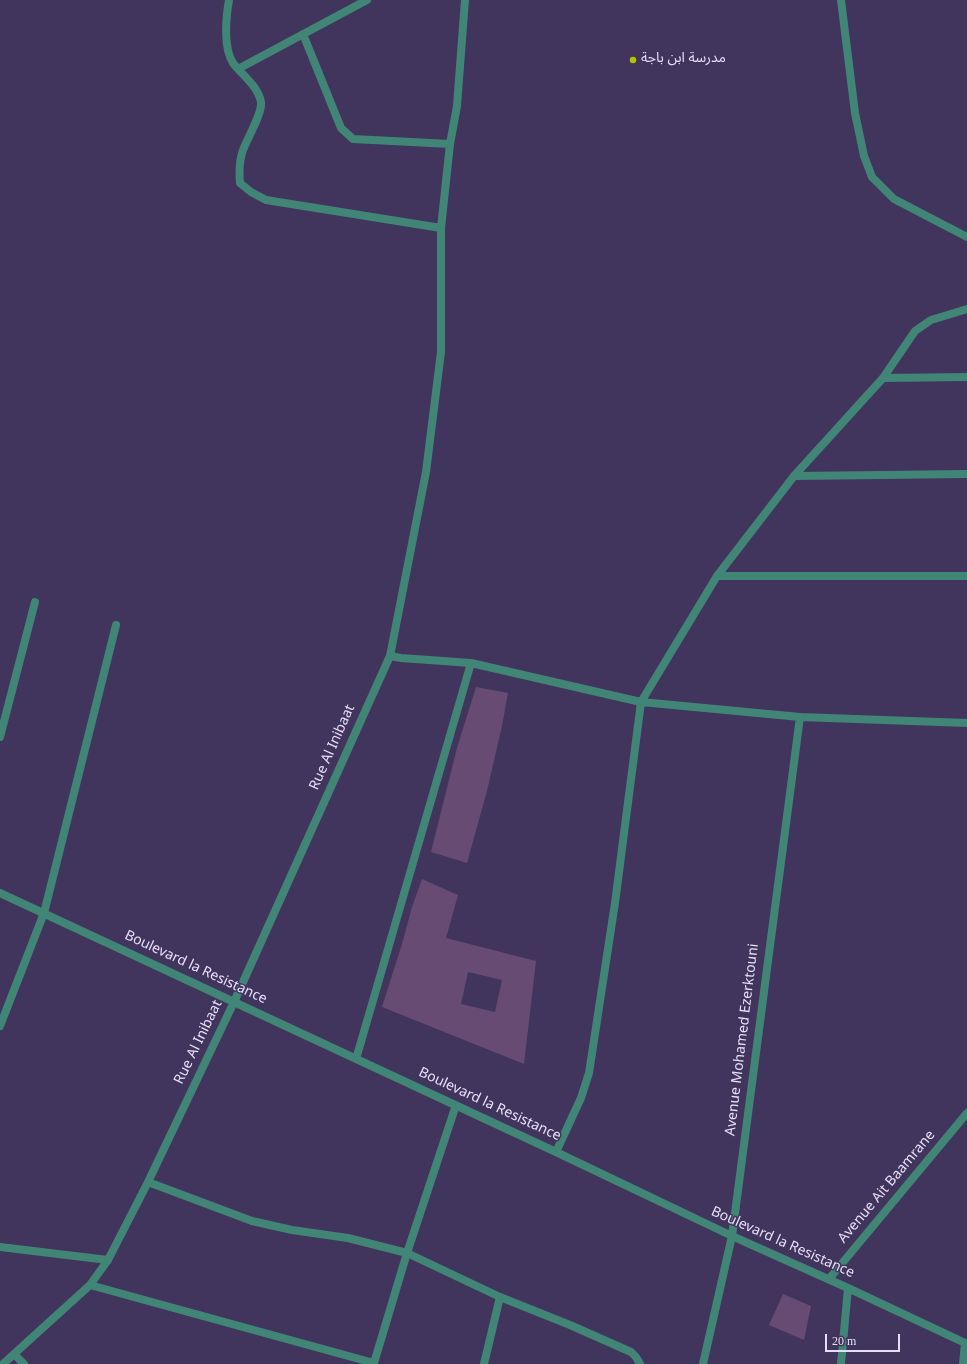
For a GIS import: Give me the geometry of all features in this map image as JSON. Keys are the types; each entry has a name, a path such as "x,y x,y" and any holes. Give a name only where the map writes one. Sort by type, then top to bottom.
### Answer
{"street":[{"path":"229,0 225,24 228,48 232,61 255,88 262,102 260,113 243,151 238,169 240,183 266,200 440,228"},
{"path":"238,69 367,0"},
{"name":"Rue Al Inibaat","path":"3,1364 90,1285 108,1260 148,1182 234,1002 390,656 426,472 441,352 440,228 450,144 457,106 465,0"},
{"path":"841,0 854,113 864,156 872,177 894,199 967,237"},
{"path":"303,34 341,128 353,139 450,144"},
{"path":"556,1152 581,1098 589,1073 615,903 641,702 717,576 794,476 883,378 915,331 931,320 967,309"},
{"path":"883,378 967,377"},
{"path":"794,476 967,474"},
{"path":"717,576 967,576"},
{"path":"0,737 35,602"},
{"path":"0,1026 44,913 116,625"},
{"path":"390,656 471,663 641,702 800,717 967,723"},
{"path":"356,1058 471,663"},
{"name":"Avenue Mohamed Ezerktouni","path":"703,1364 732,1236 800,717"},
{"name":"Boulevard la Resistance","path":"0,893 356,1058 732,1236 830,1279 966,1343"},
{"path":"90,1285 374,1364 407,1253 456,1105"},
{"name":"Avenue Ait Baamrane","path":"830,1279 967,1113"},
{"path":"148,1182 252,1221 292,1230 348,1238 407,1253 500,1297 570,1325 631,1352 640,1364"},
{"path":"0,1247 108,1260"},
{"path":"841,1364 848,1288"},
{"path":"484,1364 500,1297"},
{"path":"963,1364 966,1343"},
{"path":"14,1354 24,1364"}],"building":[{"path":"476,687 508,693 487,791 467,863 431,852 457,748"},
{"path":"422,879 458,895 446,938 536,961 524,1064 382,1007","holes":["468,972 502,980 495,1012 461,1004"]},
{"path":"783,1294 811,1306 804,1340 769,1325"}],"place":[{"name":"مدرسة ابن باجة","path":"633,60"}]}
